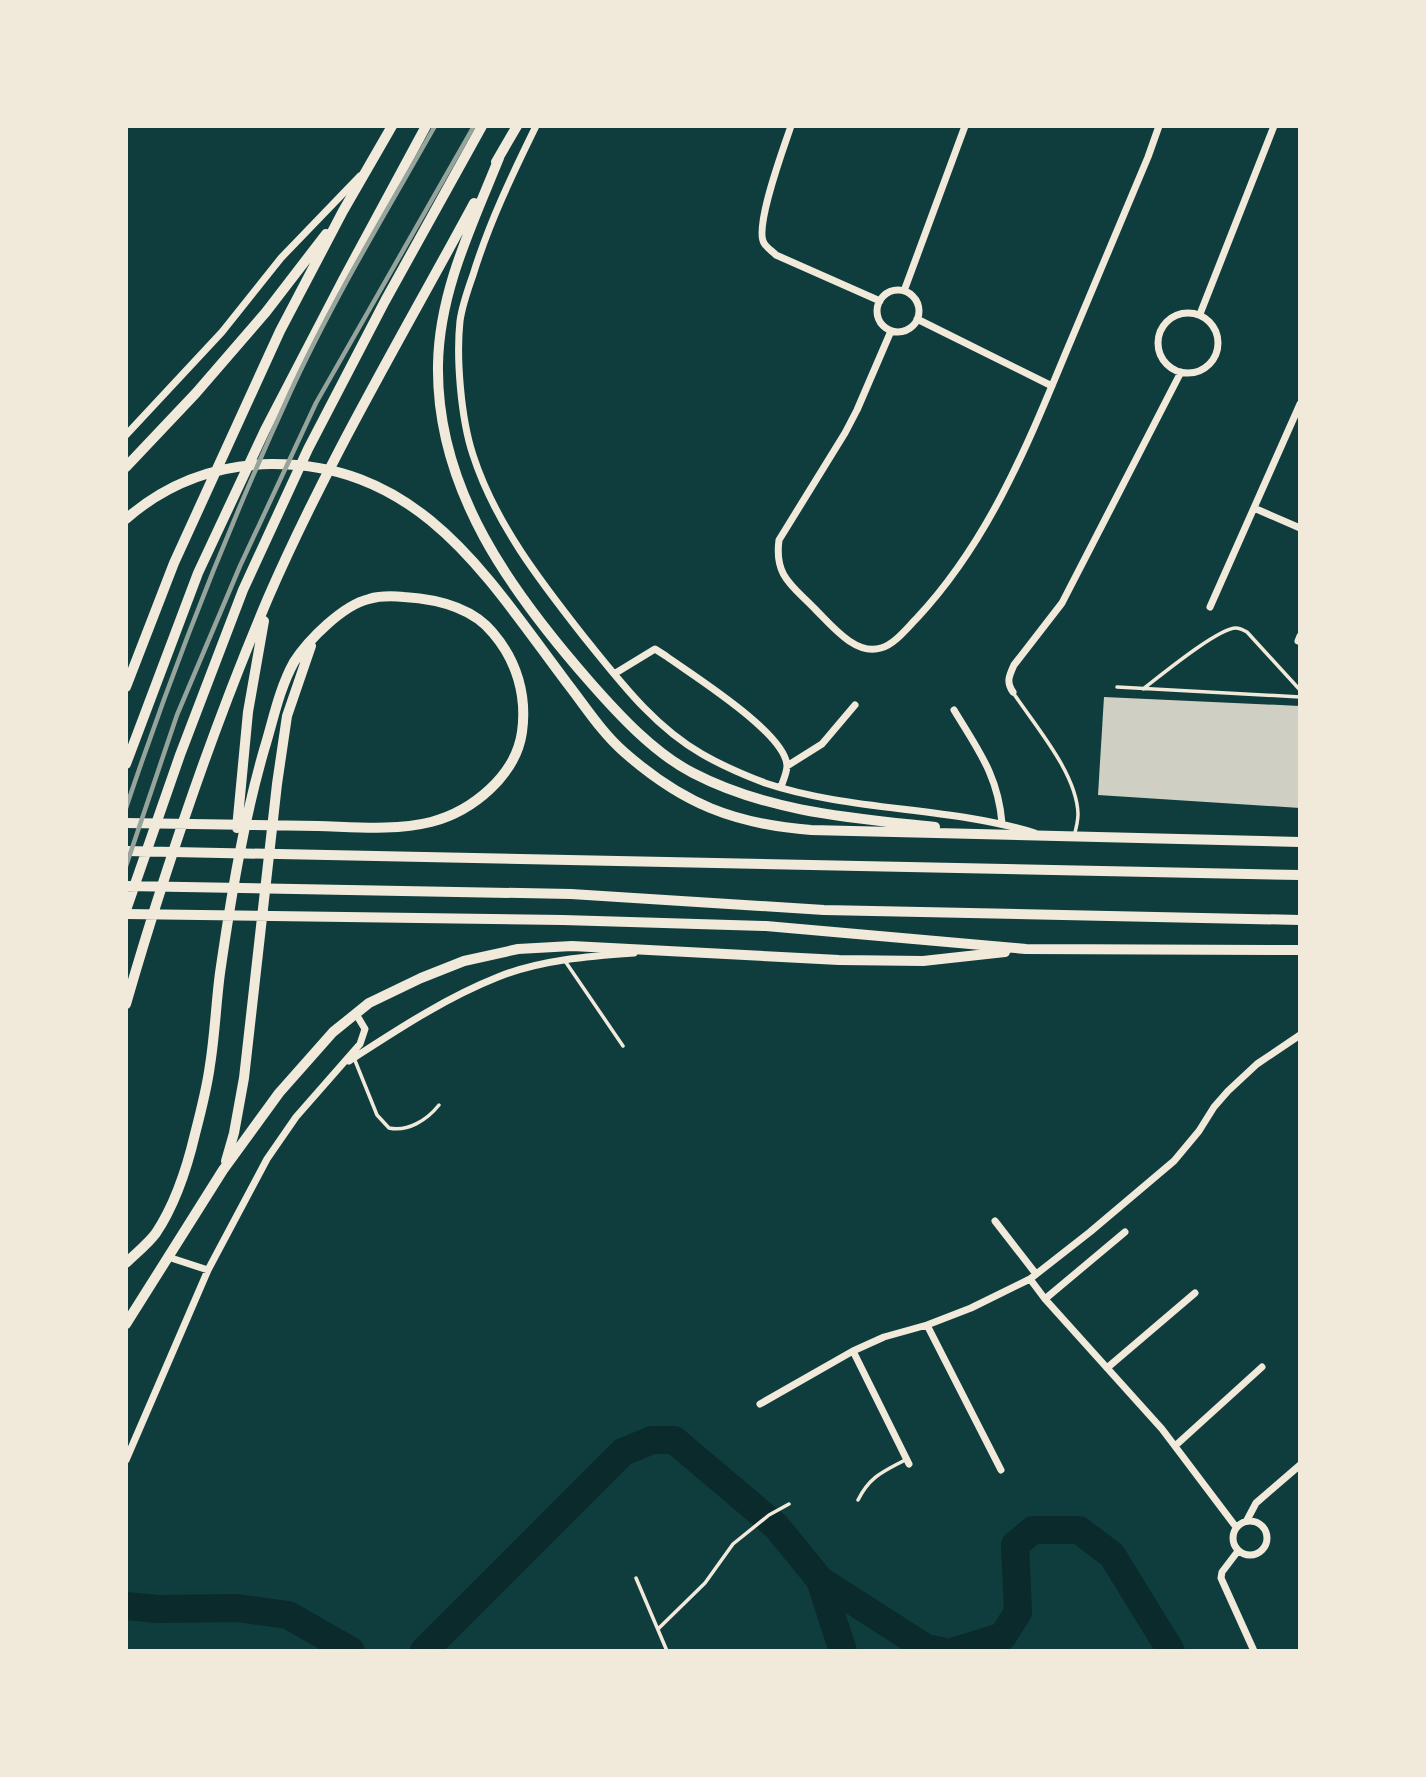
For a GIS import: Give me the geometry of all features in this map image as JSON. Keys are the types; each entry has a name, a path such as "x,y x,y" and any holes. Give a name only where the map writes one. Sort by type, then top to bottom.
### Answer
{"main road":[{"path":"126,687 174,562 280,331 343,211 392,126"},
{"path":"126,764 198,573 265,430 342,280 426,126"},
{"path":"482,126 385,301 334,400 243,590 175,767 126,912 766,926 1026,949 1300,950"},
{"path":"126,1004 173,846 269,597 339,451 517,126"},
{"path":"499,158 465,239 441,325 438,365 446,442 455,473 494,558 545,630 608,702 656,747 691,772 722,786 791,808 1001,828 1041,835 1300,842"},
{"path":"126,467 196,393 266,312 343,211"},
{"path":"126,519 144,503 175,484 201,474 231,468 286,464 316,466 346,473 380,486 412,505 441,529 472,559 593,716 631,757 656,778 692,801 771,827 811,830 1001,828"},
{"path":"126,823 382,827 433,821 462,809 488,791 511,767 522,738 526,706 516,672 505,646 488,626 464,609 400,596 366,599 317,632 294,663 281,693 240,840 230,903"},
{"path":"126,1263 155,1235 178,1192 195,1137 210,1066 230,903 248,712 269,597"},
{"path":"223,1170 234,1133 244,1078 277,784 288,716 302,668 317,632"},
{"path":"126,852 1300,875"},
{"path":"126,886 571,894 824,910 1300,920"},
{"path":"126,1324 223,1170 279,1093 333,1032 355,1014 369,1003 421,978 464,961 518,948 572,946 839,960 923,961 1026,949"}],"street":[{"path":"536,126 483,244 461,320 459,355 462,399 472,452 485,488 537,578 635,700 701,753 735,770 781,787 1001,828 999,798 989,767 954,710"},
{"path":"791,126 760,229 764,244 776,255 880,301"},
{"path":"904,291 965,126"},
{"path":"891,331 857,410 779,540 776,557 781,573 834,628 851,642 868,650 882,648 902,634 942,592 975,544 1012,479 1159,126"},
{"path":"1200,314 1274,126"},
{"path":"126,435 222,332 281,258 368,168"},
{"path":"893,291 910,294 918,306 917,320 906,330 891,331 880,322 877,315 880,301 893,291"},
{"path":"1183,313 1200,314 1212,323 1218,337 1217,352 1209,365 1196,372 1181,372 1166,364 1158,349 1160,333 1169,319 1183,313"},
{"path":"917,320 1052,386"},
{"path":"1013,692 1008,685 1008,677 1014,665 1062,603 1181,372"},
{"path":"1210,607 1300,404"},
{"path":"1254,508 1300,528"},
{"path":"614,674 655,649 749,715 775,743 787,766"},
{"path":"781,787 787,766 822,744 855,705"},
{"path":"342,1066 446,1001 500,976 564,959 677,950"},
{"path":"126,1460 208,1270 267,1159 296,1117 360,1044 365,1029 355,1014"},
{"path":"760,1404 853,1351 884,1337 928,1325 971,1308 1033,1277 1090,1233 1174,1161 1228,1091 1257,1064 1300,1035"},
{"path":"995,1221 1045,1299 1175,1446 1236,1527"},
{"path":"1045,1299 1125,1231"},
{"path":"168,1257 208,1270"},
{"path":"1107,1368 1195,1293"},
{"path":"928,1325 1001,1471"},
{"path":"853,1351 908,1461"},
{"path":"1175,1446 1262,1367"},
{"path":"1247,1520 1259,1523 1267,1533 1268,1540 1262,1551 1256,1555 1250,1556 1238,1550 1233,1542 1236,1527 1247,1520 1256,1503 1300,1465"},
{"path":"1238,1550 1222,1572 1221,1578 1254,1651"}],"lane":[{"path":"1143,688 1187,656 1227,630 1235,628 1247,632 1300,690"},
{"path":"1117,687 1300,697"},
{"path":"1013,692 1069,780 1077,804 1078,817 1074,836"},
{"path":"564,959 623,1046"},
{"path":"354,1058 377,1115 388,1128 401,1129 420,1123 439,1105"},
{"path":"858,1500 875,1476 908,1461"},
{"path":"658,1629 705,1583 739,1539 769,1515 789,1504"},
{"path":"636,1578 667,1651"}],"building":[{"path":"1104,697 1300,706 1300,808 1098,795"}],"waterway":[{"path":"424,1651 623,1452 652,1440 674,1440 776,1526 820,1580 843,1651"},
{"path":"955,1651 1003,1636 1018,1612 1015,1545 1033,1530 1079,1530 1112,1555 1171,1651"},
{"path":"820,1580 926,1648 941,1651"},
{"path":"126,1606 158,1609 237,1608 288,1615 351,1651"}],"railway":[{"path":"126,808 202,600 289,395 340,293 435,126"},
{"path":"126,866 177,715 240,566 316,403 474,126"}]}
